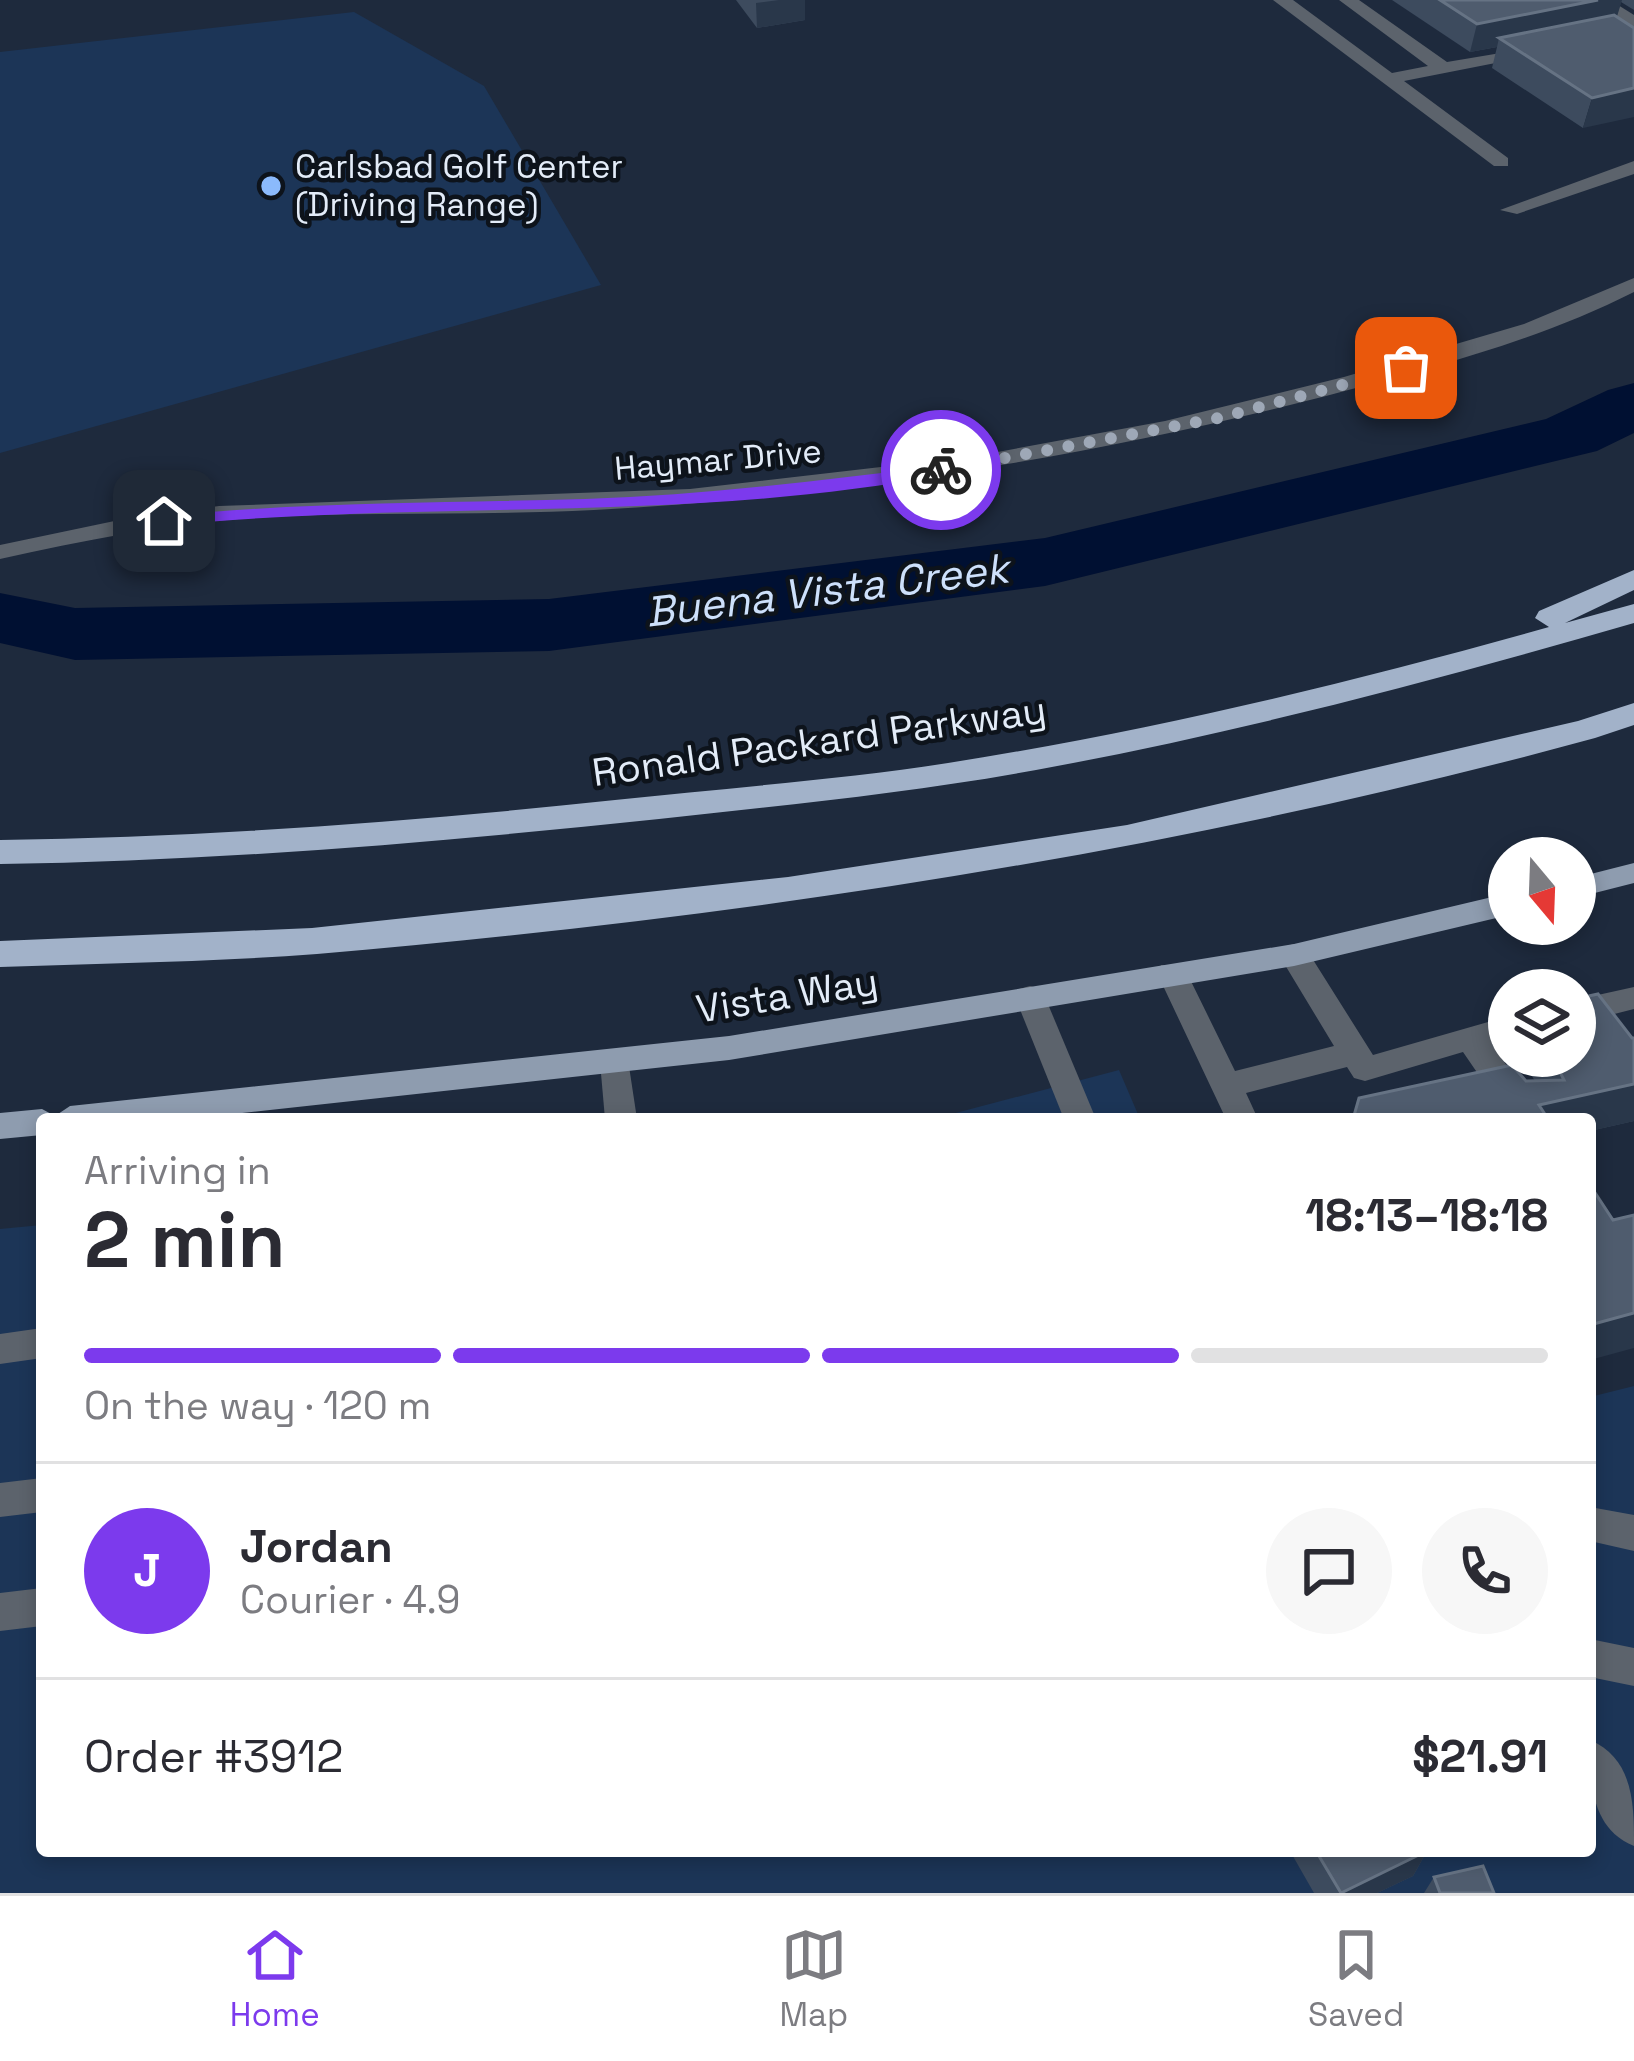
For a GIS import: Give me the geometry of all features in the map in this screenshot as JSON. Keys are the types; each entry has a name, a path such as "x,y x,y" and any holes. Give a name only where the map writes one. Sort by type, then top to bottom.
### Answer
{"highway":[{"path":"1444,668 1634,579"},
{"name":"Ronald Packard Parkway","path":"0,852 230,844 505,824 947,774 1258,712 1444,668 1634,613"},
{"path":"0,954 311,941 556,918 788,889 1127,837 1584,730 1634,714"},
{"path":"1584,730 1634,727"}],"main road":[{"path":"1596,883 1634,873"},
{"name":"Vista Way","path":"127,1113 729,1048 1294,955 1488,909"},
{"path":"0,1126 36,1123"}],"street":[{"path":"1282,0 1501,162"},
{"path":"1348,0 1443,68"},
{"path":"1598,0 1634,26"},
{"path":"1613,34 1634,26"},
{"path":"1389,79 1549,47"},
{"path":"1510,210 1634,167"},
{"name":"Haymar Drive","path":"3,551 124,526 245,511 590,503 773,490 899,477 1065,451 1219,418 1406,368 1539,323 1634,284"},
{"path":"1294,955 1365,1069 1488,1033"},
{"path":"1172,973 1239,1113"},
{"path":"1030,997 1078,1113"},
{"path":"1596,1007 1634,998"},
{"path":"1470,1038 1523,1113"},
{"path":"1226,1087 1355,1053"},
{"path":"616,1062 620,1113"},
{"path":"0,1348 36,1344"},
{"path":"0,1500 36,1496"},
{"path":"1596,1525 1634,1533"},
{"path":"0,1612 36,1608"},
{"path":"1596,1659 1634,1666"},
{"path":"1596,1770 1634,1825"}],"shaded area":[{"name":"Carlsbad Golf Center (Driving Range)","path":"354,12 484,86 601,285 0,453 0,52"},
{"path":"1119,1070 1137,1113 956,1113"},
{"path":"36,1226 36,1857 1596,1857 1596,1396 1634,1386 1634,1893 0,1893 0,1229"}],"building":[{"path":"1440,0 1598,0 1477,24"},
{"path":"1614,15 1634,28 1634,88 1592,98 1499,38"},
{"path":"1598,994 1634,1038 1634,1084 1539,1105 1544,1113 1355,1113 1359,1098 1488,1070 1488,1077 1596,1077"},
{"path":"1596,1194 1613,1220 1634,1215 1634,1313 1596,1323"},
{"path":"1320,1857 1415,1857 1341,1893"},
{"path":"1483,1866 1494,1893 1440,1893 1434,1877"}],"waterway":[{"name":"Buena Vista Creek","path":"0,618 75,634 549,625 1045,562 1571,435 1634,405"}],"way so far":[{"path":"941,470 1065,451 1219,418 1406,368"}],"place":[{"name":"Carlsbad Golf Center (Driving Range)","path":"271,186"}],"route":[{"path":"164,521 279,509 590,503 773,490 941,470"}]}
